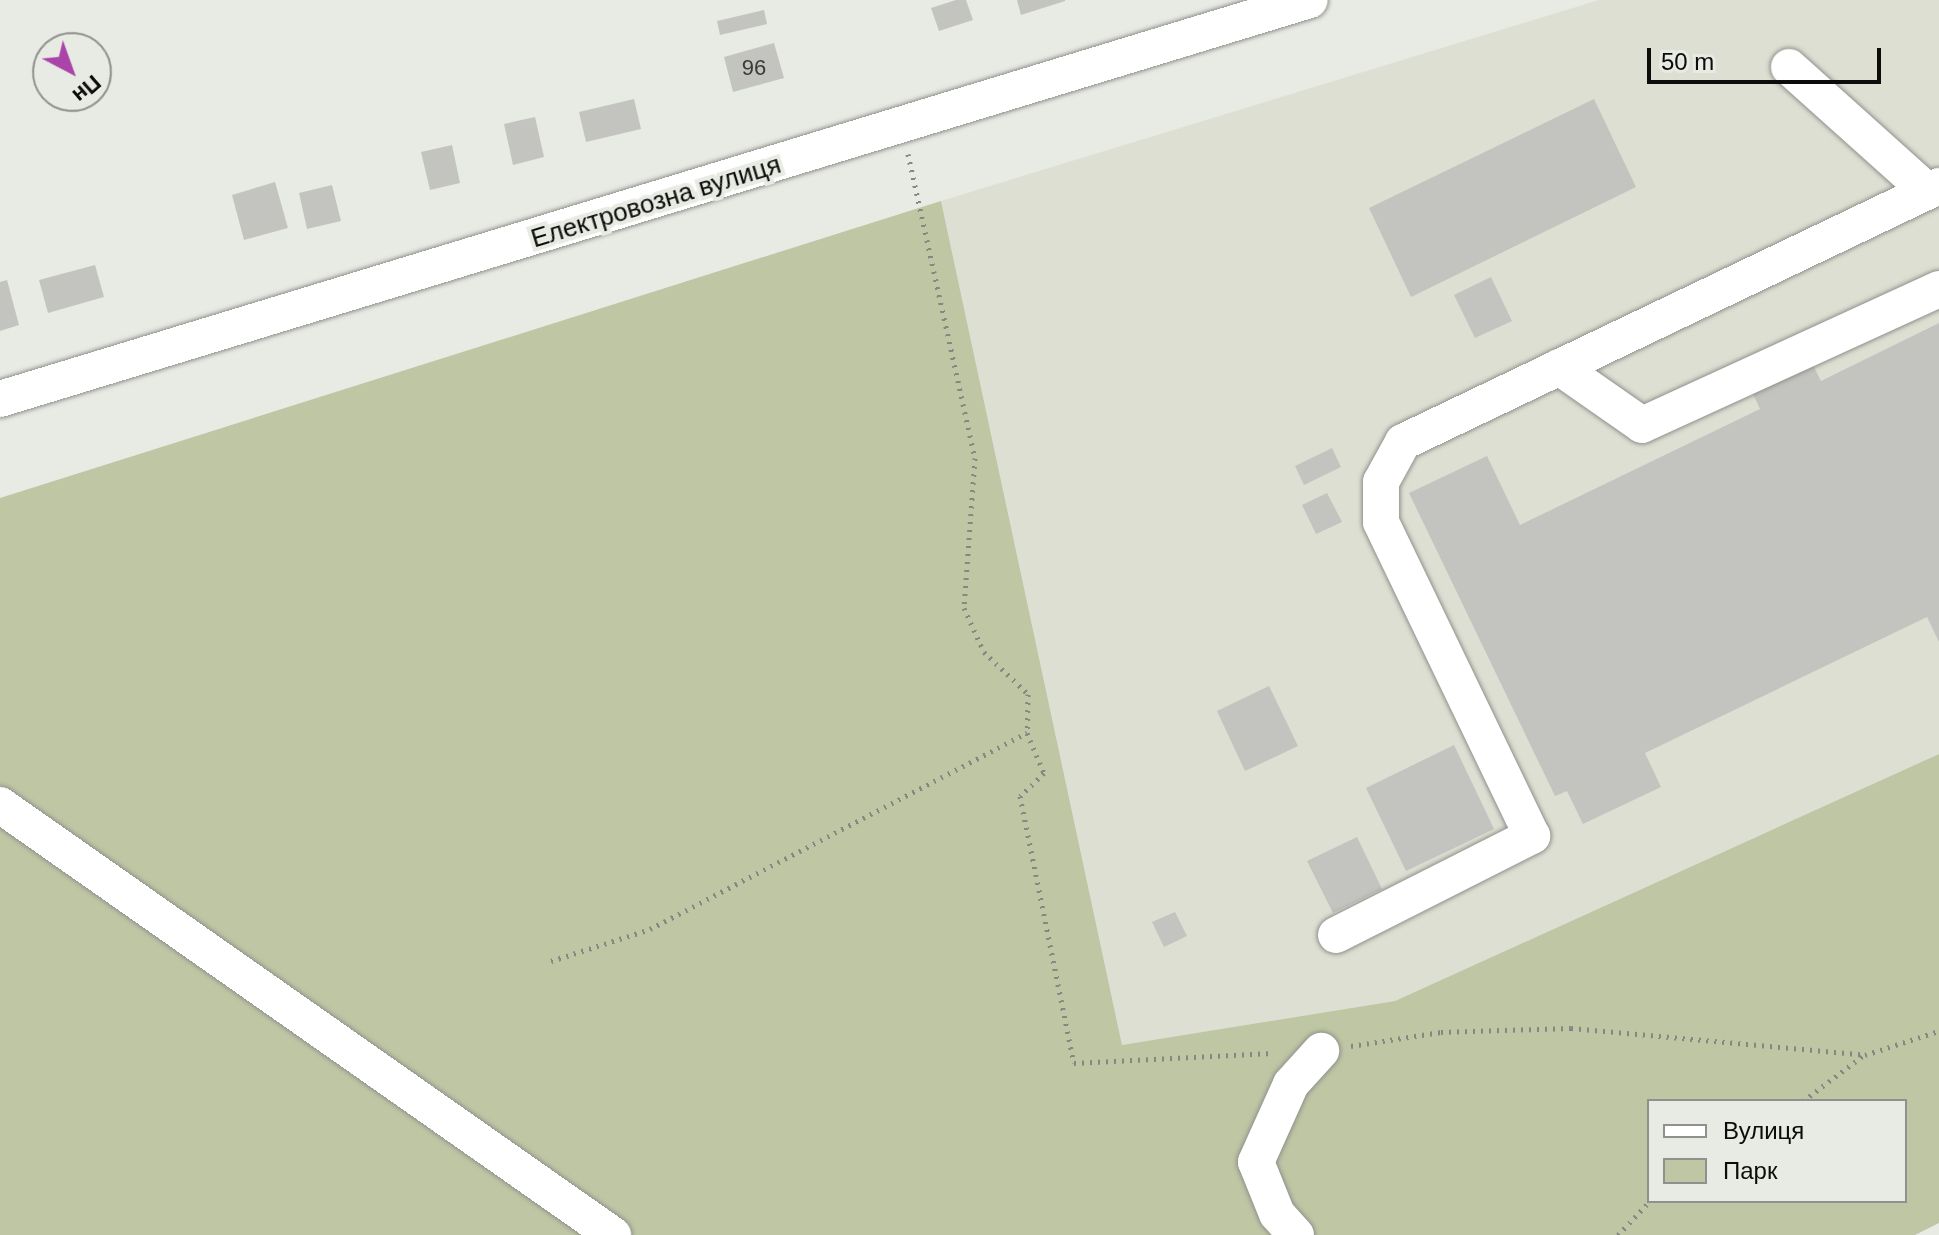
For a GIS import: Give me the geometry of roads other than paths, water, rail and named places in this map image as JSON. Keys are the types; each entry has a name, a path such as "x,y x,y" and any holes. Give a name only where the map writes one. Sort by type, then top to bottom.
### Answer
{"street":[{"name":"Електровозна вулиця","path":"0,399 902,128 1310,0"},
{"path":"1336,935 1532,836 1381,522 1381,482 1403,442 1932,188 1789,67"},
{"path":"1559,367 1642,425 1939,289"},
{"path":"0,805 613,1235"},
{"path":"1296,1235 1277,1214 1256,1162 1291,1084 1321,1051"}]}
